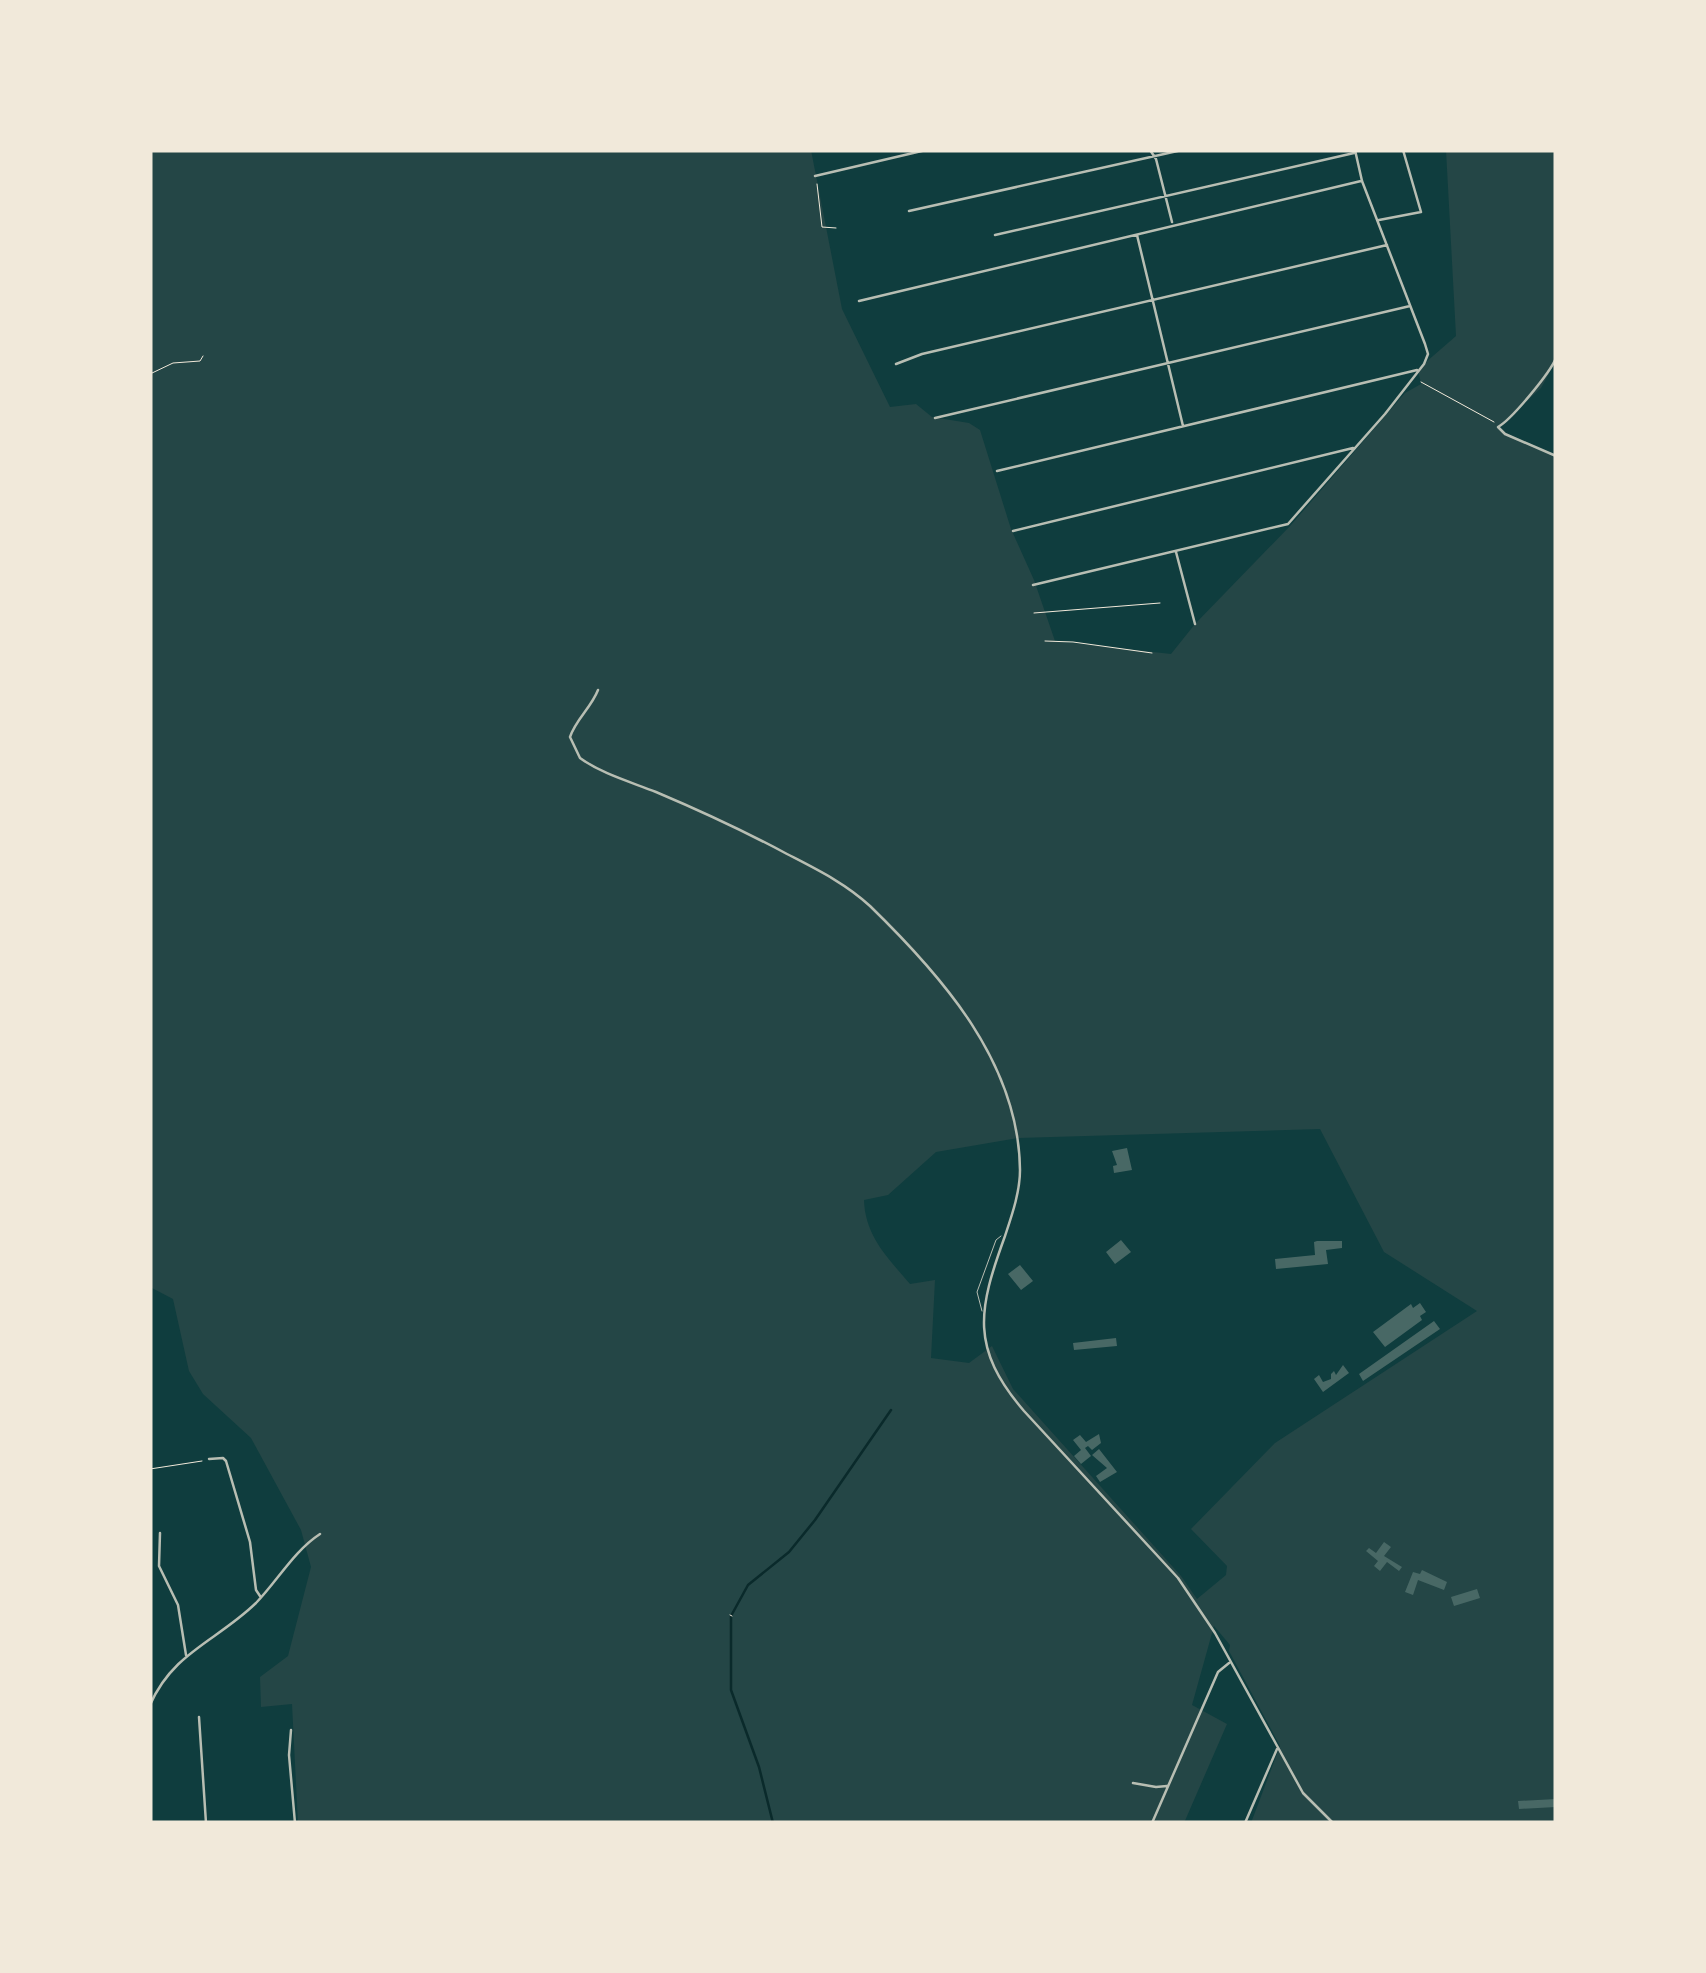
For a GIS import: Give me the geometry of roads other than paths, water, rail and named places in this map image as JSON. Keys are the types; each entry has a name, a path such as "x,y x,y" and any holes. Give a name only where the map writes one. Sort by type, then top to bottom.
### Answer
{"street":[{"path":"816,176 926,150"},
{"path":"1150,150 1155,156 1172,224"},
{"path":"910,211 1182,150"},
{"path":"1378,220 1421,212 1403,150"},
{"path":"995,236 1355,151 1362,181 1428,354 1392,406 1288,524 1033,585"},
{"path":"859,301 1362,181"},
{"path":"1137,233 1183,426"},
{"path":"896,364 922,354 1388,244"},
{"path":"935,418 1411,306"},
{"path":"1556,347 1556,357 1533,394 1498,426 1504,433 1556,456"},
{"path":"997,471 1418,369"},
{"path":"1013,531 1354,448"},
{"path":"1176,551 1195,624"},
{"path":"598,690 573,729 571,744 577,755 743,829 829,876 856,894 961,1005 985,1047 1010,1112 1020,1172 982,1311 988,1351 1004,1387 1178,1578 1310,1804 1333,1823"},
{"path":"210,1459 226,1461 250,1542 256,1592 261,1597"},
{"path":"160,1533 158,1566 178,1604 187,1656"},
{"path":"150,1706 162,1679 261,1597 302,1548 320,1534"},
{"path":"1152,1823 1218,1672 1230,1662"},
{"path":"199,1716 206,1823"},
{"path":"292,1730 290,1754 296,1823"},
{"path":"1245,1823 1278,1748"},
{"path":"1134,1783 1168,1785"},
{"path":"1160,1787 1164,1795"}],"lane":[{"path":"982,1311 977,1292 996,1240 1004,1237"}],"waterway":[{"path":"773,1823 759,1767 731,1690 731,1616 748,1585 789,1552 815,1520 891,1410"}]}
